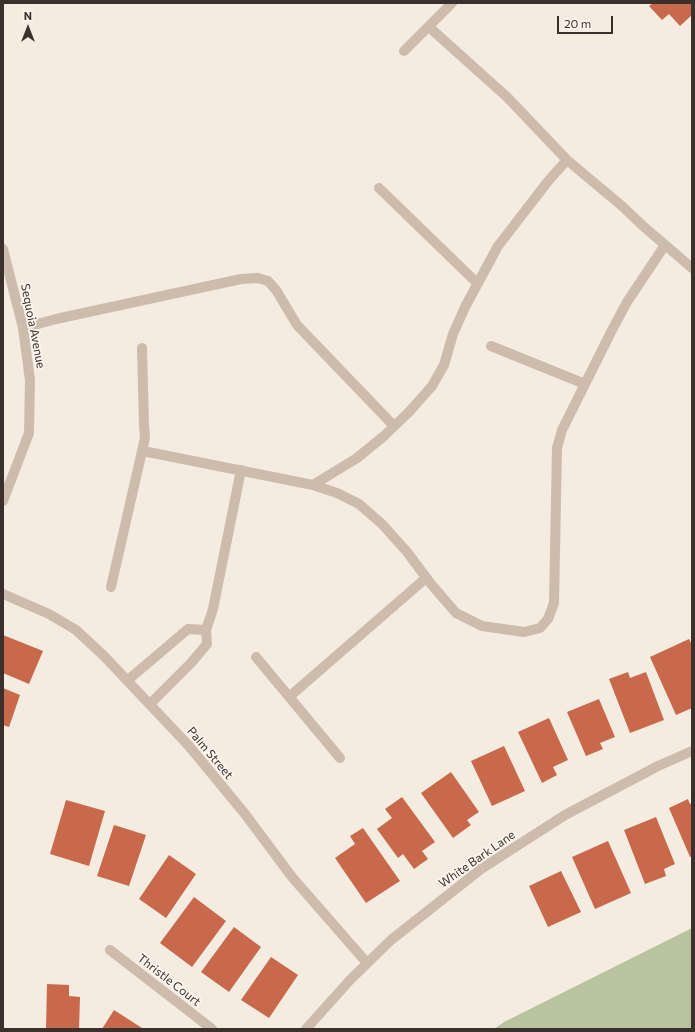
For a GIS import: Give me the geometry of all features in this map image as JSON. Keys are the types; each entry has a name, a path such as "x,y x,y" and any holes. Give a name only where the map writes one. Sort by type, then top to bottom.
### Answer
{"street":[{"path":"404,51 452,3"},
{"path":"429,26 507,97 567,160 692,268"},
{"path":"313,485 358,458 409,412 432,386 444,365 453,334 477,283 498,246 567,160"},
{"path":"379,188 477,283"},
{"path":"143,451 313,485 337,493 358,504 382,524 407,552 426,578 456,613 482,626 524,632 540,628 548,619 554,603 558,448 562,430 627,302 665,245"},
{"name":"Sequoia Avenue","path":"3,249 23,328 30,380 29,433 3,501"},
{"path":"23,328 56,319 234,281 258,278 268,281 276,290 297,325 394,426"},
{"path":"491,346 585,384"},
{"path":"111,586 145,438 142,348"},
{"path":"150,704 191,663 207,644 206,630 213,609 242,470"},
{"path":"289,697 426,578"},
{"name":"Palm Street","path":"3,594 49,614 76,630 128,680 189,746 245,814 292,877 367,963"},
{"path":"128,680 188,629 206,630"},
{"path":"256,657 340,758"},
{"name":"White Bark Lane","path":"306,1029 350,980 391,940 487,865 564,815 658,766 692,751"},
{"name":"Thristle Court","path":"110,950 212,1029"}],"green space":[{"path":"692,928 692,1029 494,1029 504,1022"}],"building":[{"path":"653,3 692,3 692,15 680,26 669,14 662,20 649,6"},
{"path":"3,635 43,651 29,684 3,673"},
{"path":"689,639 692,645 692,708 676,715 650,657"},
{"path":"628,672 630,678 646,672 664,720 630,733 609,679"},
{"path":"3,688 20,695 9,727 3,725"},
{"path":"599,699 615,737 600,743 603,749 586,756 567,712"},
{"path":"549,718 568,760 553,767 557,775 542,783 518,732"},
{"path":"504,746 525,791 492,806 471,761"},
{"path":"451,772 479,812 467,820 471,825 453,838 421,793"},
{"path":"402,797 435,842 422,851 428,859 414,869 403,854 398,858 377,829 392,818 385,809"},
{"path":"688,799 690,804 692,803 692,856 690,857 669,808"},
{"path":"66,800 105,811 89,866 50,854"},
{"path":"656,817 675,864 664,869 666,876 645,884 624,830"},
{"path":"114,825 146,835 129,886 97,876"},
{"path":"363,828 400,881 366,903 335,858 355,844 350,836"},
{"path":"608,841 631,893 595,909 572,857"},
{"path":"169,855 196,874 166,918 139,899"},
{"path":"561,871 581,912 548,927 529,886"},
{"path":"194,897 226,921 192,967 160,943"},
{"path":"234,927 261,947 229,992 201,972"},
{"path":"271,957 298,975 269,1018 241,1000"},
{"path":"47,984 69,985 69,996 80,997 79,1029 46,1029"},
{"path":"114,1010 142,1028 102,1029"}]}
